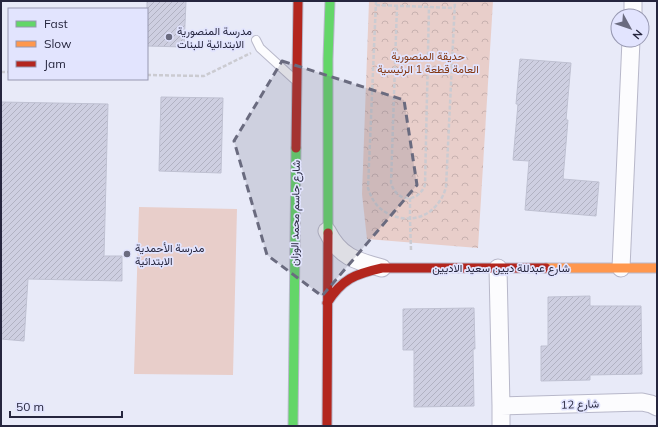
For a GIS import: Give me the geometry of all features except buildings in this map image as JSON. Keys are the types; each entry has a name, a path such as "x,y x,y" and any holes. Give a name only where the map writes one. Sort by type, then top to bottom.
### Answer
{"street":[{"name":"شارع جاسم محمد الوزان","path":"293,426 296,80 300,3"},
{"path":"327,3 327,426"},
{"path":"621,268 631,48"},
{"name":"شارع عبدللة ديين سعيد الاديين","path":"328,231 338,247 349,256 360,262 382,268 657,268"},
{"name":"شارع عبدللة ديين سعيد الاديين","path":"327,303 332,294 344,283 365,272 382,268"},
{"path":"498,268 501,426"},
{"name":"شارع 12","path":"501,406 642,402 657,407"},
{"path":"285,416 292,405"}],"lane":[{"path":"256,40 260,48 296,80"}],"path":[{"path":"376,1 368,188 371,197 383,211 391,216 410,219 422,216 433,209 444,195 446,187 455,1"},
{"path":"376,5 454,8"},
{"path":"397,6 391,183 396,193 405,198 416,197 420,194 425,185 429,7"},
{"path":"148,75 204,76 260,48"},
{"path":"410,198 412,269"}],"highlighted area":[{"path":"282,61 404,100 417,185 322,296 267,255 234,141"}],"green space":[{"name":"حديقة المنصورية العامة قطعة 1 الرئيسية","path":"369,1 493,1 478,248 367,239 362,194"},
{"path":"139,207 237,209 233,375 134,374"}],"traffic: fast":[{"path":"328,233 328,59 330,1"},
{"path":"293,426 296,148"}],"traffic: slow":[{"path":"546,268 657,268"}],"traffic: jam":[{"path":"296,148 298,1"},
{"path":"327,426 328,233"},
{"path":"327,303 338,288 350,279 357,275 382,268 546,268"}],"place":[{"name":"مدرسة المنصورية الابتدائية للبنات","path":"169,37"},
{"name":"مدرسة الأحمدية الابتدائية","path":"127,254"}]}
